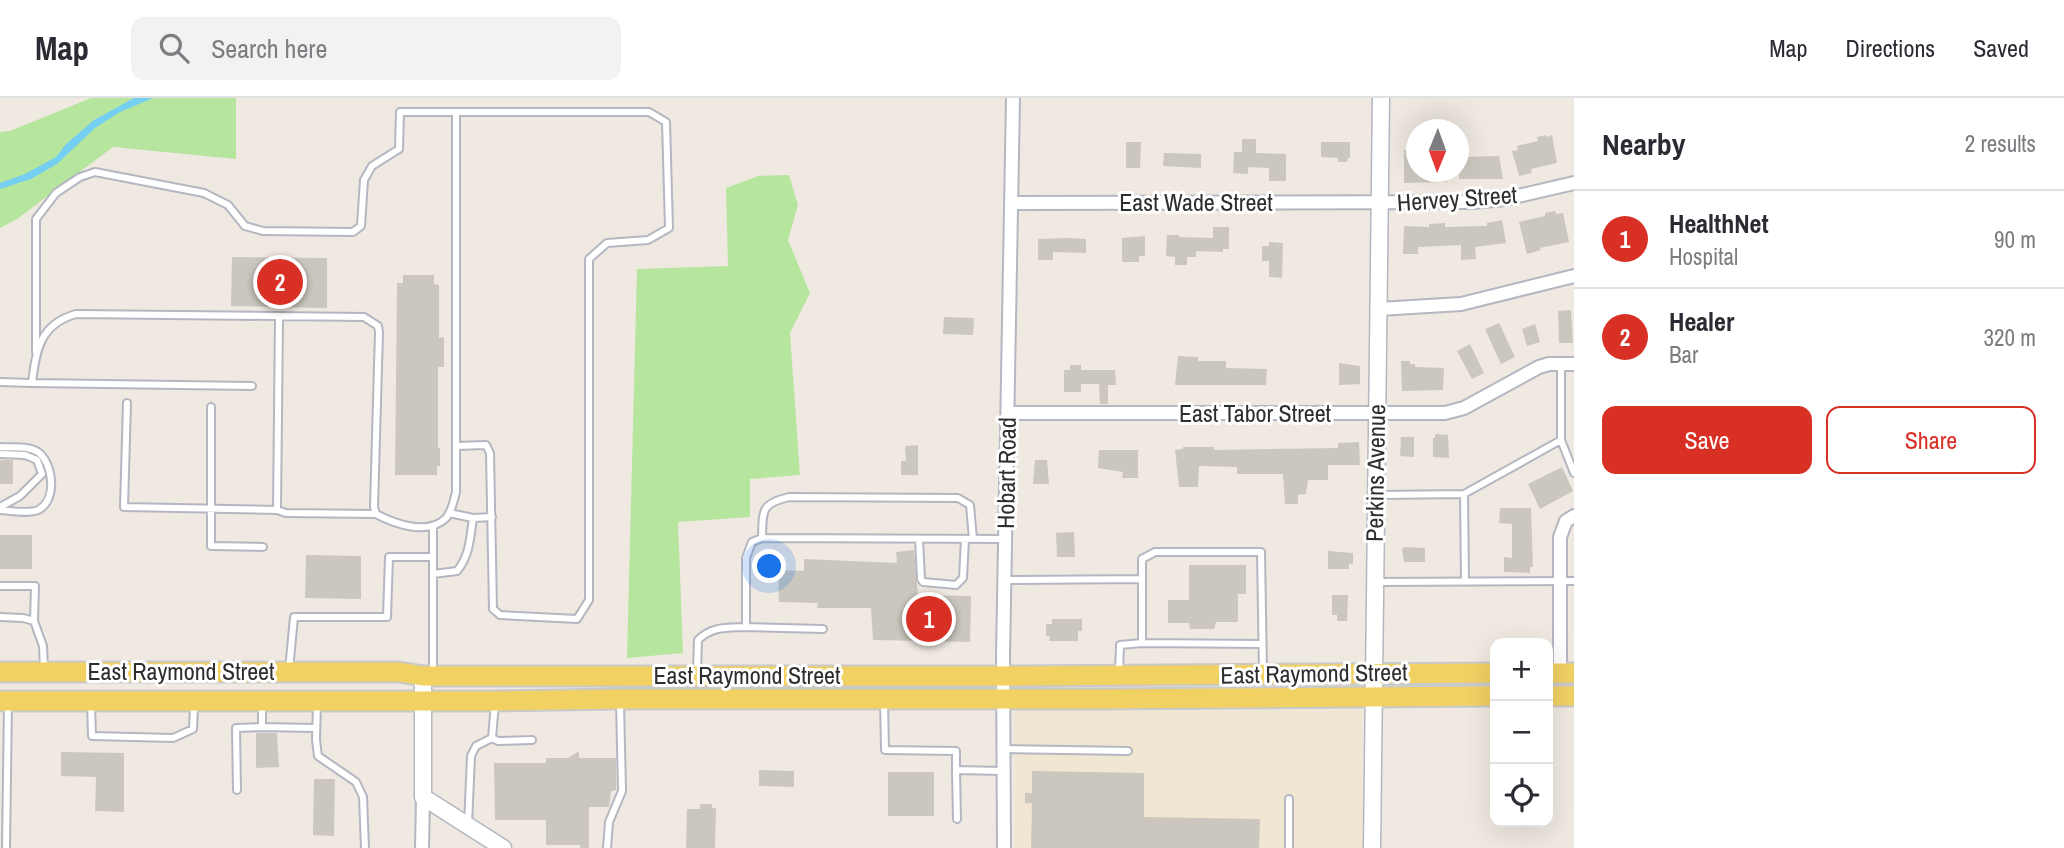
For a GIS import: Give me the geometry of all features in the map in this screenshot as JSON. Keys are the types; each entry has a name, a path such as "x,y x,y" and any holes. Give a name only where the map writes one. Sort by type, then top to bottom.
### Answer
{"main road":[{"name":"East Raymond Street","path":"0,672 399,672 428,676 1490,673"},
{"name":"East Raymond Street","path":"4,701 1490,696"},
{"path":"1553,696 1574,696"}],"street":[{"name":"Hobart Road","path":"1004,848 1005,580 1013,98"},
{"name":"Perkins Avenue","path":"1373,848 1381,98"},
{"name":"Hervey Street","path":"1380,203 1485,202 1574,183"},
{"name":"East Wade Street","path":"1012,203 1380,203"},
{"path":"1379,309 1454,306 1574,276"},
{"name":"East Tabor Street","path":"1009,413 1438,414 1458,411 1539,367 1567,364"},
{"path":"1560,673 1562,528 1566,521 1574,516"},
{"path":"1560,651 1574,651"},
{"path":"422,848 423,701 428,676"},
{"path":"422,797 503,848"}],"lane":[{"path":"32,383 36,352 36,219 56,193 80,177 95,172 204,193 228,205 245,226 263,231 353,232 361,226 364,180 372,166 399,149 400,112 649,112 666,122 668,228 648,240 607,243 589,259 589,600 577,619 500,615 493,609 490,453 486,445 456,446"},
{"path":"127,403 124,507 376,514 407,526 433,526 448,517 456,492 456,113"},
{"path":"36,352 47,331 62,318 76,314 364,317 378,326 376,514"},
{"path":"277,510 279,316"},
{"path":"1567,364 1561,440 1574,473"},
{"path":"0,382 252,386"},
{"path":"211,407 211,546 263,547"},
{"path":"1377,495 1464,494 1561,440"},
{"path":"0,447 26,448 37,452 48,462 51,487 47,503 37,511 0,509"},
{"path":"0,454 25,454 37,460 42,474 20,496 0,509"},
{"path":"1464,494 1465,581"},
{"path":"762,538 764,512 773,501 802,497 958,498 970,505 969,539 962,578 956,585 923,582 919,539"},
{"path":"449,513 473,518 492,517"},
{"path":"433,574 457,571 464,562 473,518"},
{"path":"428,676 433,526"},
{"path":"746,627 746,558 752,542 762,538 1006,539"},
{"path":"1142,643 1142,559 1155,552 1261,552 1263,674"},
{"path":"289,672 294,617 387,617 388,557 433,556"},
{"path":"1005,580 1142,579"},
{"path":"1375,582 1574,581"},
{"path":"1,588 35,586 34,621 43,646 45,671"},
{"path":"2,608 1,617 34,621"},
{"path":"16,608 16,617"},
{"path":"697,676 698,640 707,631 746,627 823,629"},
{"path":"1119,676 1120,645 1262,644"},
{"path":"607,848 609,822 622,792 620,699"},
{"path":"884,699 885,750 956,751 957,819"},
{"path":"4,701 5,848"},
{"path":"90,701 92,736 173,738 193,729 194,701"},
{"path":"262,701 262,727"},
{"path":"317,701 318,756 356,782 363,797 365,848"},
{"path":"492,738 495,701"},
{"path":"237,790 236,728 316,728"},
{"path":"492,738 498,741 533,740"},
{"path":"468,825 471,756 476,746 492,738"},
{"path":"1004,749 1128,751"},
{"path":"956,770 1004,771"},
{"path":"1289,799 1289,848"}],"shaded area":[{"path":"1362,710 1363,848 1015,848 1014,711"}],"green space":[{"path":"91,98 236,98 236,159 113,147 17,219 0,228 0,132 10,131"},
{"path":"789,175 798,205 788,240 810,293 790,333 800,475 750,479 750,517 678,522 683,653 627,658 637,269 728,266 726,188 758,176"}],"water":[{"path":"134,98 153,98 120,112 95,128 57,164 31,179 0,189 0,183 25,174 56,157 66,144 94,120"}],"building":[{"path":"1552,135 1557,163 1531,169 1532,173 1519,176 1512,151 1518,150 1517,146 1538,141 1537,137"},
{"path":"1242,139 1256,139 1256,153 1286,154 1286,181 1269,181 1269,168 1248,167 1248,174 1233,173 1234,152 1242,152"},
{"path":"1126,142 1141,142 1140,168 1126,168"},
{"path":"1321,142 1350,142 1350,158 1347,162 1338,162 1338,158 1321,157"},
{"path":"1404,150 1406,182 1447,182 1404,183"},
{"path":"1164,153 1201,154 1201,168 1163,166"},
{"path":"1499,156 1503,179 1469,179 1469,157"},
{"path":"1555,211 1556,214 1563,213 1569,242 1540,248 1541,250 1527,254 1519,222"},
{"path":"1502,220 1506,243 1475,247 1476,259 1461,260 1461,245 1418,247 1418,254 1403,254 1404,226 1429,227 1429,224 1445,223 1445,227 1487,226 1487,223"},
{"path":"1213,227 1229,227 1229,249 1223,249 1223,252 1196,251 1196,257 1187,257 1187,265 1175,265 1175,257 1166,256 1167,235 1213,238"},
{"path":"1145,236 1145,256 1139,256 1139,262 1122,262 1122,238"},
{"path":"1038,239 1086,239 1086,253 1053,252 1053,260 1038,260"},
{"path":"1269,242 1283,243 1282,278 1269,277 1269,261 1262,261 1262,246 1269,246"},
{"path":"232,257 327,258 327,308 231,306"},
{"path":"403,275 434,275 434,284 439,285 439,338 444,337 444,367 438,367 440,466 437,466 437,475 395,475 397,283 403,283"},
{"path":"1571,310 1573,343 1559,343 1558,311"},
{"path":"944,317 974,318 973,335 943,334"},
{"path":"1499,323 1515,357 1501,364 1485,329"},
{"path":"1535,324 1540,342 1527,346 1522,329"},
{"path":"1470,344 1484,373 1472,379 1457,351"},
{"path":"1178,356 1198,357 1198,361 1226,361 1226,368 1267,369 1266,385 1175,385"},
{"path":"1401,361 1410,361 1415,367 1444,368 1443,390 1402,391"},
{"path":"1339,363 1360,366 1360,384 1339,385"},
{"path":"1070,365 1081,365 1081,370 1115,370 1116,385 1108,385 1108,404 1100,404 1099,384 1081,384 1081,392 1064,392 1064,370 1070,370"},
{"path":"1435,434 1448,435 1449,458 1433,457"},
{"path":"1401,437 1414,437 1414,457 1400,456"},
{"path":"1359,442 1360,465 1328,465 1328,480 1308,480 1306,494 1298,495 1298,504 1285,504 1283,474 1237,474 1237,467 1199,466 1198,487 1179,487 1175,450 1183,447 1214,447 1214,450 1338,448 1338,443"},
{"path":"918,445 918,475 901,475 901,461 906,461 905,446"},
{"path":"1099,450 1138,450 1138,478 1122,478 1123,472 1098,468"},
{"path":"0,460 13,460 13,484 0,484"},
{"path":"1035,460 1047,460 1049,484 1033,484"},
{"path":"1562,467 1573,491 1540,509 1528,484"},
{"path":"1500,508 1531,508 1533,567 1530,567 1530,573 1504,572 1504,557 1512,558 1512,524 1499,523"},
{"path":"1074,532 1075,557 1057,557 1056,533"},
{"path":"0,535 32,535 32,569 0,569"},
{"path":"1425,548 1425,562 1404,562 1402,549"},
{"path":"914,550 918,595 971,596 970,642 873,640 871,608 817,608 818,603 779,602 778,570 804,571 804,559 897,563 896,552"},
{"path":"1328,551 1353,553 1353,564 1349,564 1349,569 1328,569"},
{"path":"306,555 361,556 361,599 305,598"},
{"path":"1189,565 1246,565 1246,594 1238,594 1238,622 1216,622 1214,629 1190,629 1189,623 1168,623 1168,600 1189,600"},
{"path":"1332,595 1348,595 1347,621 1337,621 1337,615 1332,615"},
{"path":"1052,619 1082,619 1082,631 1078,631 1078,641 1049,641 1046,624 1052,624"},
{"path":"256,733 277,733 279,767 256,768"},
{"path":"579,751 579,758 616,758 616,790 611,791 609,807 589,807 589,848 580,848 580,845 546,845 546,820 495,820 494,763 546,763 546,758 568,758"},
{"path":"61,752 124,753 124,812 95,811 96,777 61,776"},
{"path":"759,770 794,771 794,787 759,786"},
{"path":"1032,771 1144,773 1144,817 1260,819 1259,848 1031,848 1032,803 1025,803 1025,793 1032,793"},
{"path":"888,772 934,772 934,816 888,816"},
{"path":"314,779 335,779 334,836 313,835"},
{"path":"700,804 712,804 712,808 716,808 715,848 686,848 687,809 700,809"}],"place":[{"name":"Healer","path":"280,282"},
{"name":"HealthNet","path":"929,619"}]}
